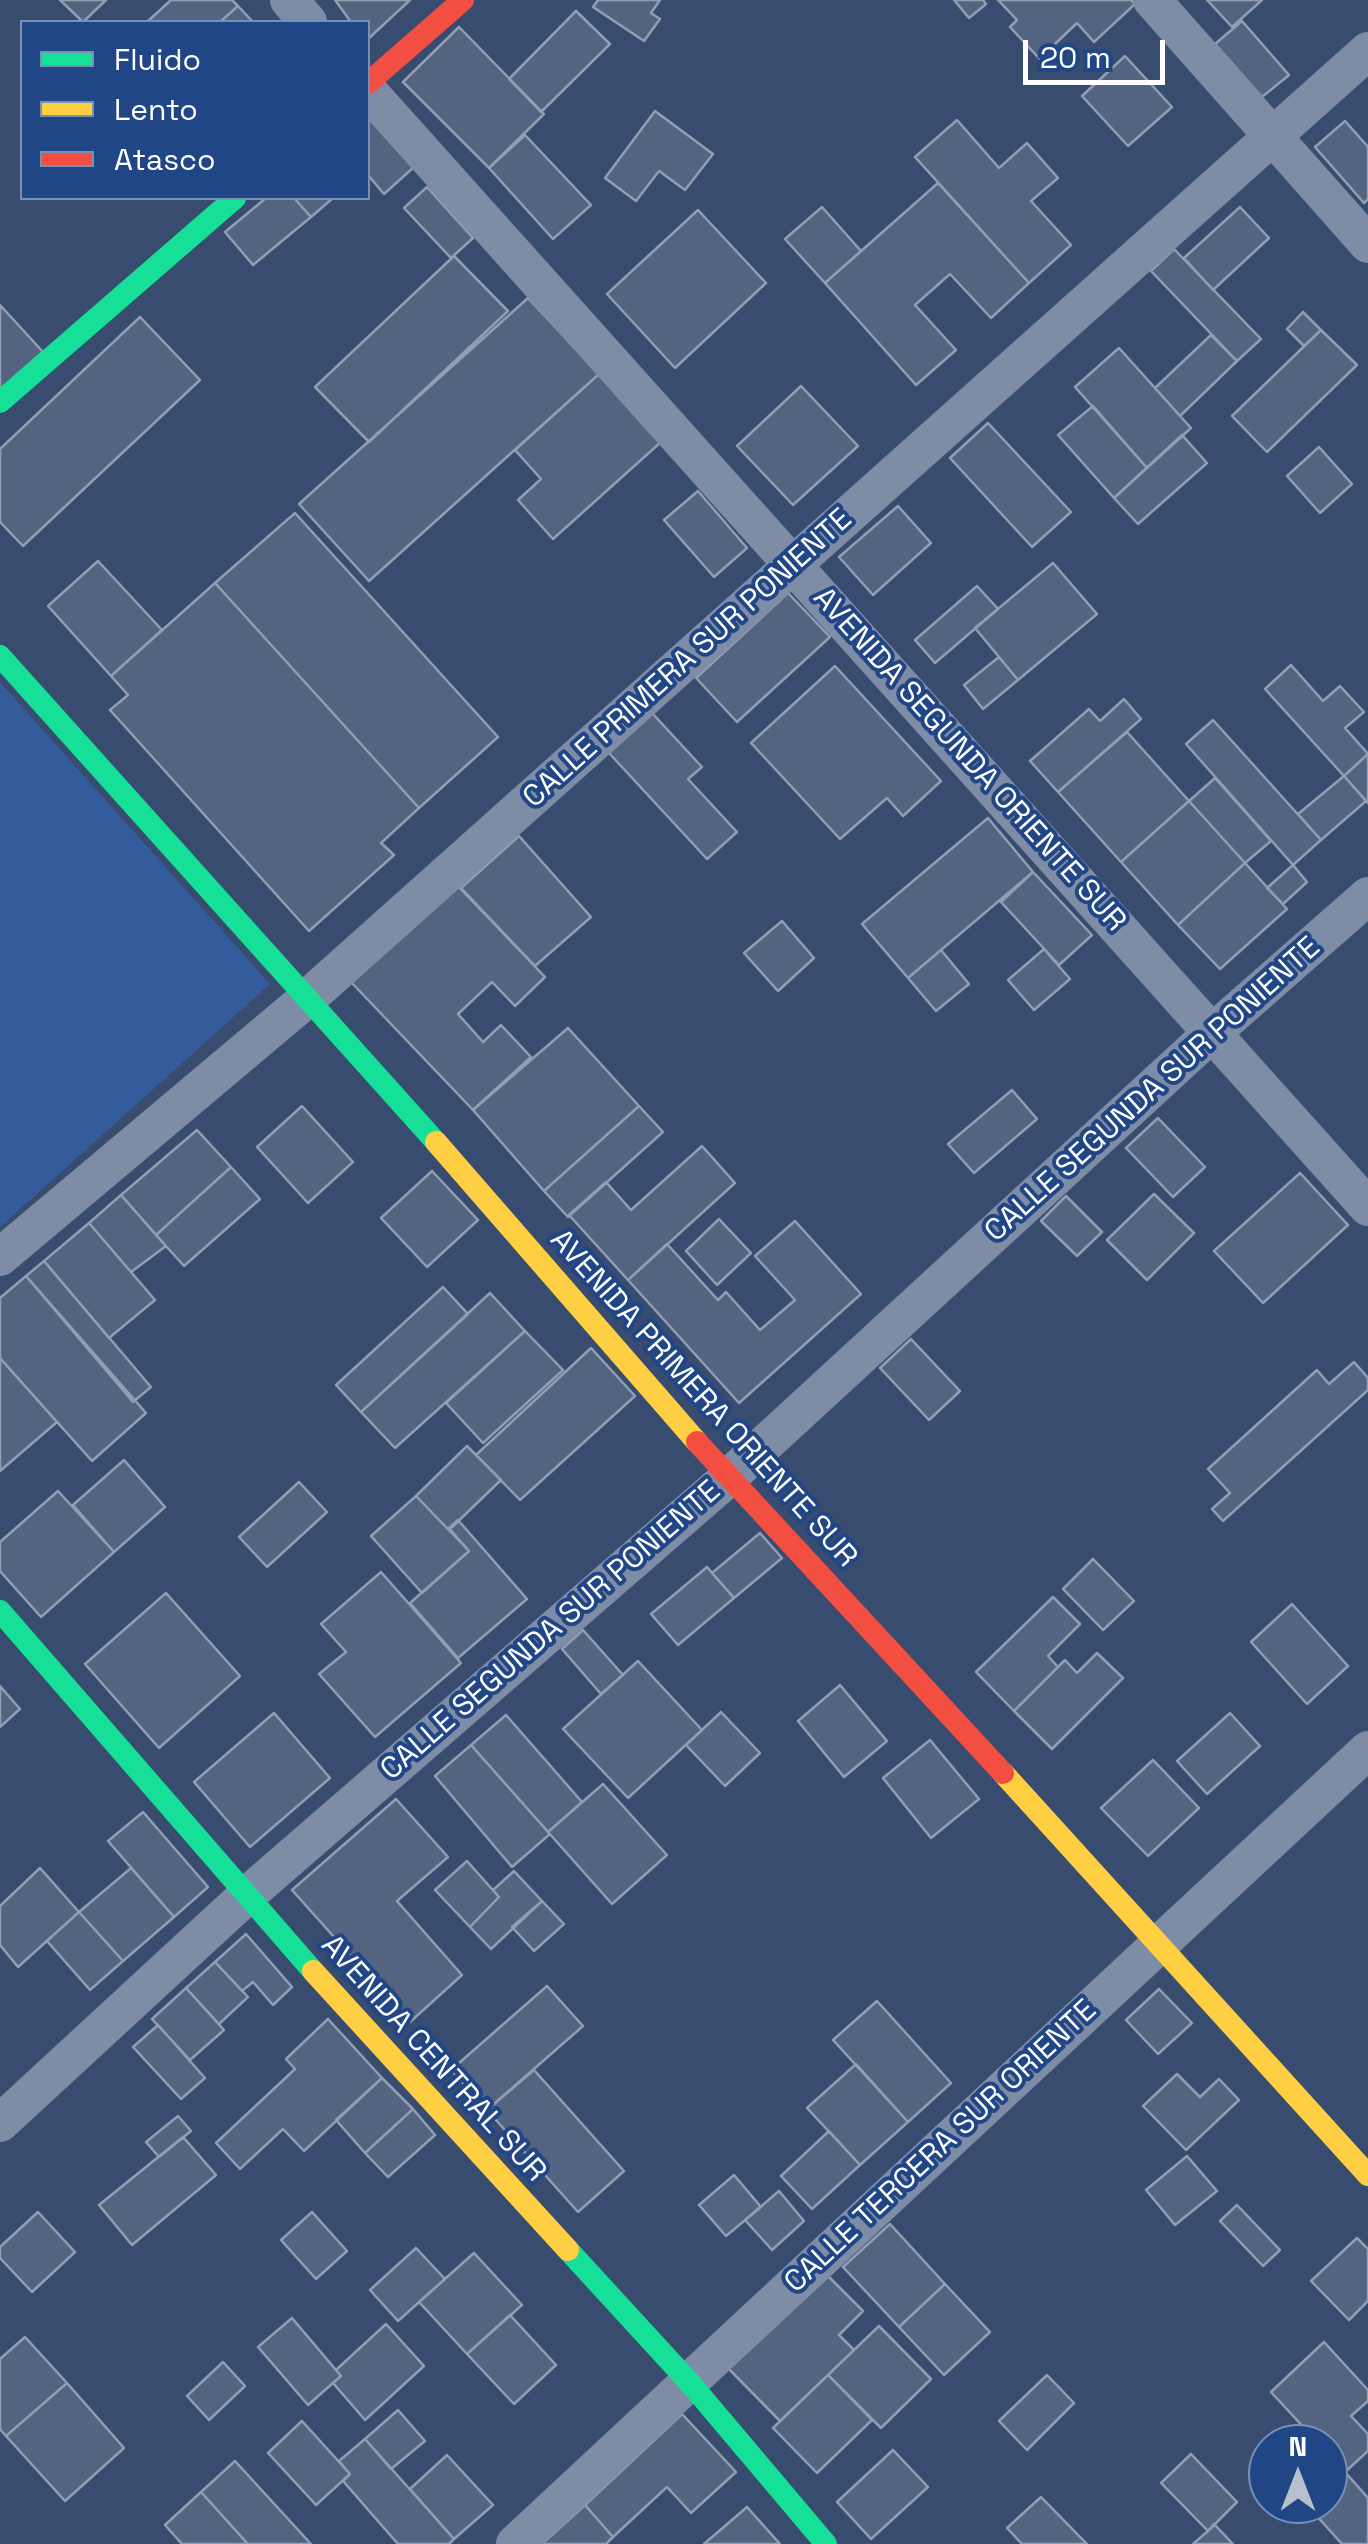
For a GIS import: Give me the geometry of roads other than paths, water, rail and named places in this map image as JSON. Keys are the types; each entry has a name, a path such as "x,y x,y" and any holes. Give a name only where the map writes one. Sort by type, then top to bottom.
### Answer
{"street":[{"path":"288,0 306,20"},
{"path":"370,81 463,0"},
{"path":"1152,0 1368,244"},
{"name":"CALLE PRIMERA SUR PONIENTE","path":"0,1257 309,997 1368,52"},
{"name":"AVENIDA SEGUNDA ORIENTE SUR","path":"370,93 1368,1207"},
{"path":"0,402 233,200"},
{"name":"AVENIDA PRIMERA ORIENTE SUR","path":"0,656 309,997 728,1478 1160,1942 1368,2175"},
{"name":"CALLE SEGUNDA SUR PONIENTE","path":"0,2124 244,1896 728,1478 1213,1032 1368,896"},
{"name":"AVENIDA CENTRAL SUR","path":"0,1611 244,1896 690,2384 826,2544"},
{"name":"CALLE TERCERA SUR ORIENTE","path":"514,2544 1368,1750"}]}
